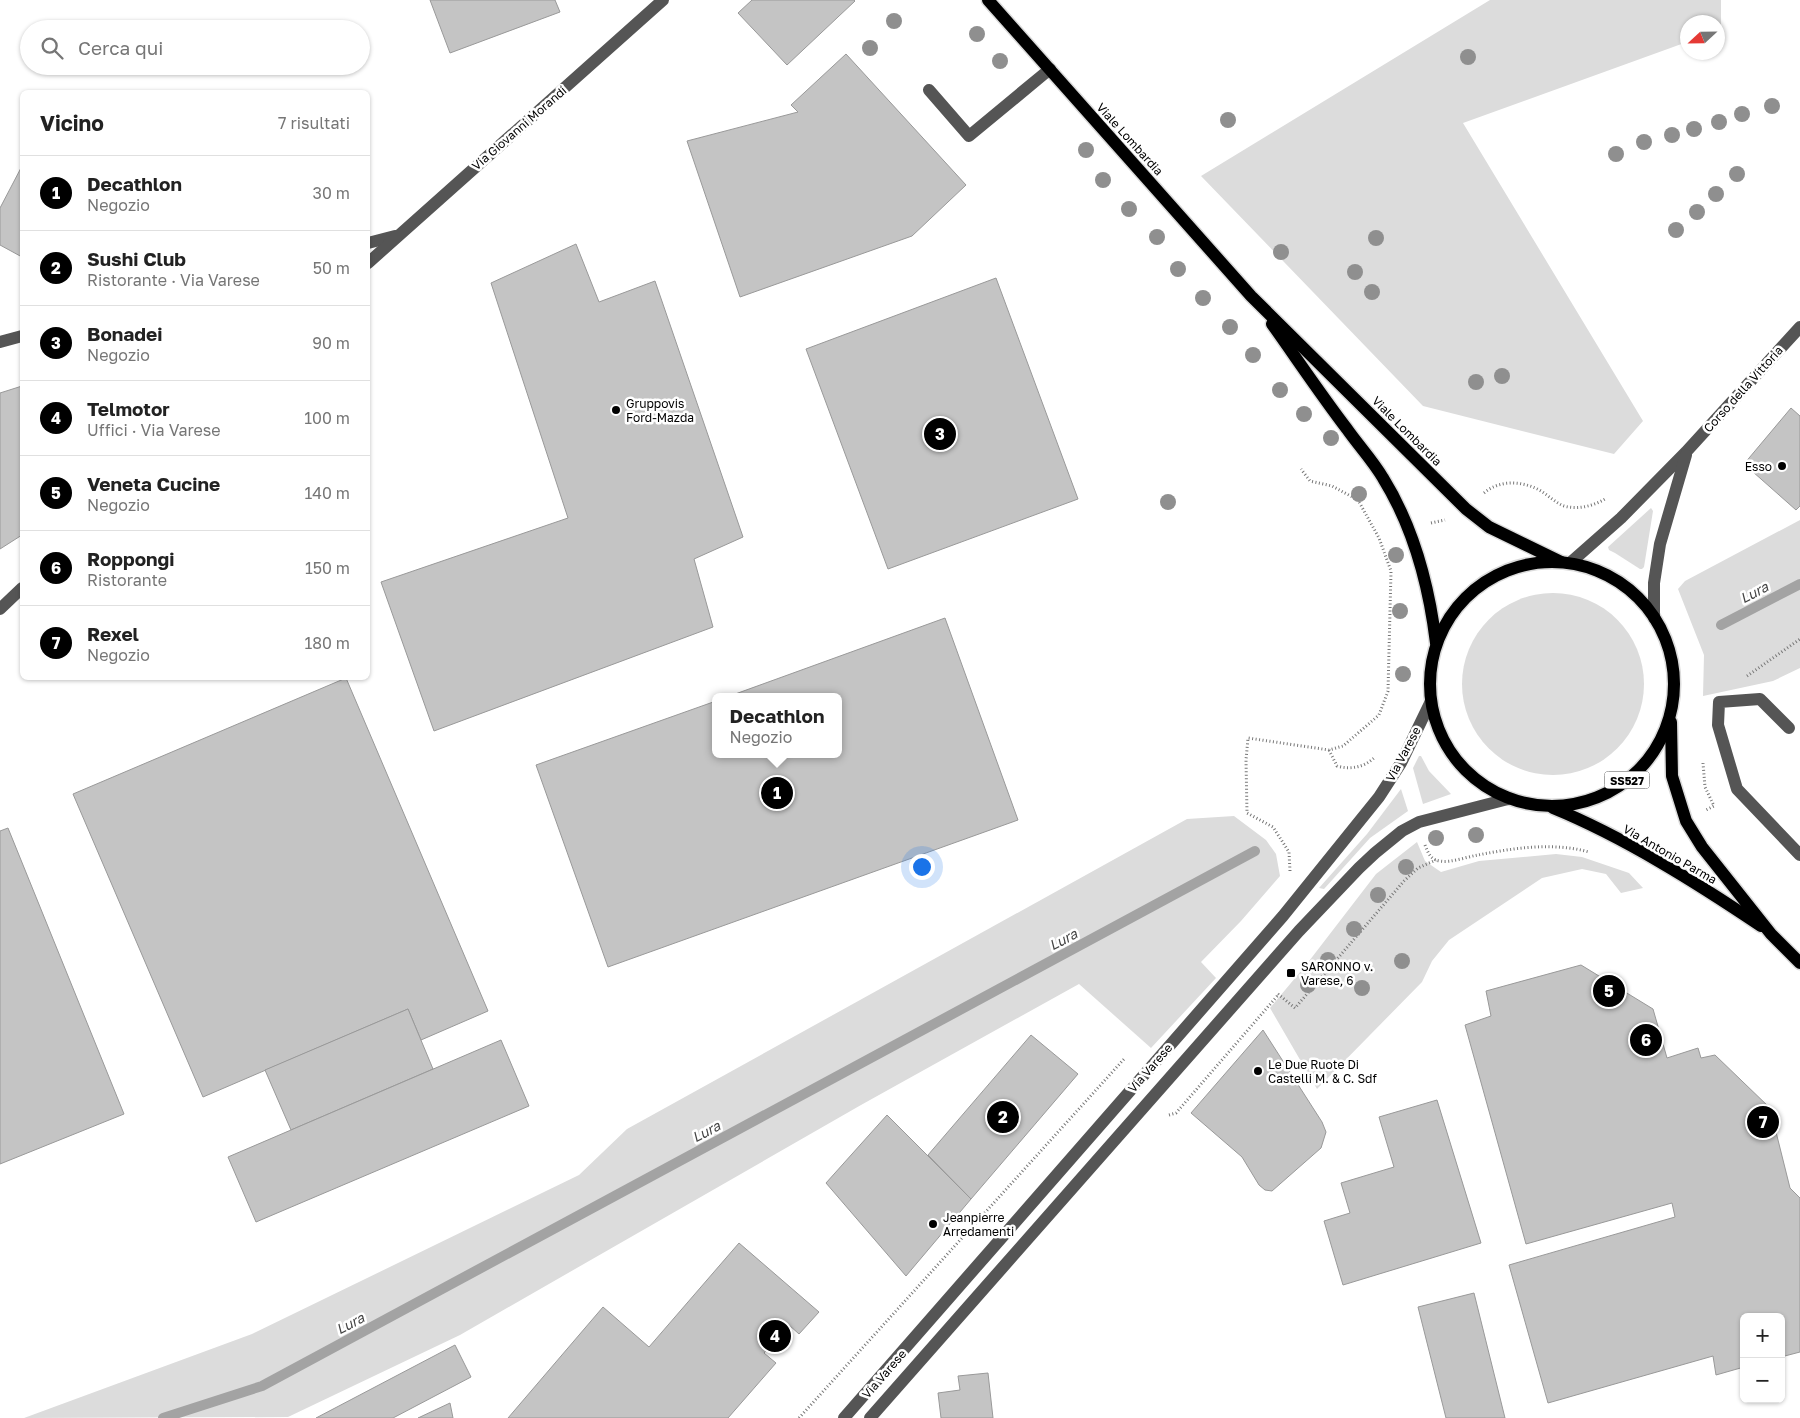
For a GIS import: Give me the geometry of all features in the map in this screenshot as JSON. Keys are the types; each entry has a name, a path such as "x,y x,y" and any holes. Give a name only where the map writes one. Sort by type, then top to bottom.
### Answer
{"main road":[{"name":"Viale Lombardia","path":"988,0 1251,296 1466,510 1489,527 1566,563"},
{"name":"Viale Lombardia","path":"1251,296 1383,478 1409,530 1428,594 1436,645"},
{"name":"SS527","path":"1566,563 1599,572 1620,584 1639,599 1654,618 1665,640 1672,664 1674,688 1671,712 1663,735 1651,755 1636,773 1617,788 1596,798 1573,805 1550,807 1528,804 1508,798 1489,789 1456,760 1444,742 1436,722 1429,683 1436,645 1445,625 1457,607 1472,591 1490,579 1510,569 1530,564 1566,563"},
{"name":"Via Antonio Parma","path":"1671,712 1672,776 1686,821 1702,846 1771,934 1800,963"},
{"name":"Via Antonio Parma","path":"1550,807 1576,818 1681,875 1721,899 1771,934"}],"street":[{"name":"Via Giovanni Morandi","path":"370,242 397,235 664,0"},
{"path":"928,90 969,136 1050,69"},
{"path":"370,261 397,235"},
{"name":"Corso della Vittoria","path":"1566,563 1620,518 1686,452 1800,327"},
{"path":"0,342 20,337"},
{"name":"Corso della Vittoria","path":"1654,618 1654,583 1660,544 1686,452"},
{"path":"0,609 20,590"},
{"path":"1789,728 1760,699 1719,702 1718,725 1737,789 1800,855"},
{"name":"Via Varese","path":"844,1418 1283,916 1379,797 1400,763 1431,701"},
{"name":"Via Varese","path":"870,1418 1299,931 1359,868 1392,838 1419,822 1508,798"}],"path":[{"path":"1290,877 1290,852 1273,828 1247,813 1246,760 1248,738 1329,750 1343,746 1379,715 1388,691 1391,571 1379,538 1358,500 1332,486 1310,482 1301,468"},
{"path":"1409,530 1459,517 1490,488 1503,484 1517,483 1530,486 1558,503 1575,508 1594,505 1609,496"},
{"path":"1329,750 1337,766 1345,768 1367,764 1384,747 1393,752 1400,763"},
{"path":"1686,821 1714,806"},
{"path":"1419,822 1429,853 1436,860"},
{"path":"1259,976 1295,1008 1404,881 1418,868 1436,860 1447,861 1542,847 1569,848 1596,854"},
{"path":"799,1418 1126,1057"}],"shaded area":[{"path":"1490,0 1721,0 1721,15 1680,15 1680,45 1463,123 1643,421 1614,454 1423,406 1201,176"},
{"path":"1651,508 1653,511 1644,567 1640,569 1609,550 1608,547"},
{"path":"1800,520 1800,668 1773,681 1703,696 1704,655 1678,589 1685,581"},
{"path":"1562,593 1571,594 1596,603 1618,619 1634,641 1643,666 1643,702 1634,727 1618,749 1596,765 1571,774 1544,775 1535,774 1510,765 1495,755 1482,742 1472,727 1463,702 1462,675 1463,666 1472,641 1482,626 1495,613 1510,603 1535,594"},
{"path":"1419,756 1421,756 1429,771 1451,794 1423,804 1413,768"},
{"path":"1401,789 1408,811 1370,838 1324,889 1319,888 1367,834"},
{"path":"1234,816 1266,840 1276,854 1280,876 1241,921 1201,962 1216,978 1151,1048 1079,984 861,1105 460,1335 288,1417 24,1418 252,1334 579,1175 627,1129 1187,819"},
{"path":"1417,842 1425,861 1441,872 1479,861 1556,854 1582,857 1629,873 1643,888 1621,893 1606,874 1582,869 1542,878 1449,940 1432,961 1422,982 1317,1089 1270,1008 1306,965 1376,874"}],"building":[{"path":"430,0 555,0 560,12 450,53"},
{"path":"752,0 855,1 787,65 738,13"},
{"path":"846,54 966,185 912,236 740,297 687,141 798,112 791,105"},
{"path":"20,170 20,256 0,245 0,208"},
{"name":"Gruppovis Ford-Mazda","path":"576,244 599,302 655,281 743,537 694,559 713,627 434,731 381,582 568,518 491,283"},
{"path":"996,278 1078,499 888,569 806,349"},
{"path":"20,387 20,536 0,549 0,393"},
{"path":"1791,408 1800,416 1800,506 1796,510 1744,464"},
{"path":"945,618 1018,820 608,967 536,765 712,702 712,758 842,758 842,693 738,693"},
{"path":"341,680 347,680 488,1011 421,1040 408,1009 203,1097 73,794"},
{"path":"8,828 124,1114 0,1164 0,831"},
{"path":"1581,965 1653,1009 1667,1058 1698,1048 1701,1058 1715,1055 1770,1108 1790,1188 1800,1198 1800,1352 1785,1356 1785,1313 1740,1313 1740,1368 1716,1375 1713,1356 1548,1403 1509,1265 1675,1217 1672,1203 1526,1244 1465,1025 1491,1016 1486,991"},
{"path":"408,1009 433,1069 291,1130 265,1070"},
{"name":"Le Due Ruote Di Castelli M. & C. Sdf","path":"1263,1030 1322,1122 1326,1132 1321,1148 1272,1191 1265,1190 1259,1185 1242,1157 1191,1113"},
{"path":"1031,1035 1078,1074 971,1199 928,1155"},
{"path":"501,1040 529,1106 256,1222 228,1157"},
{"path":"1437,1100 1481,1243 1343,1285 1324,1221 1350,1213 1341,1183 1394,1167 1379,1117"},
{"path":"887,1115 971,1199 906,1276 826,1183"},
{"path":"739,1243 819,1312 799,1334 789,1325 764,1353 776,1363 728,1418 508,1418 603,1307 649,1347"},
{"path":"1474,1293 1505,1418 1446,1418 1418,1307"},
{"path":"455,1345 471,1377 393,1418 316,1418"},
{"path":"988,1373 993,1418 941,1418 938,1393 960,1390 958,1376"},
{"path":"450,1403 453,1418 418,1418"}],"waterway":[{"name":"Lura","path":"1721,625 1800,584"},
{"name":"Lura","path":"163,1418 262,1386 1255,851"}],"place":[{"name":"Gruppovis Ford-Mazda","path":"616,410"},
{"name":"Bonadei","path":"940,434"},
{"name":"Esso","path":"1782,466"},
{"name":"Decathlon","path":"777,793"},
{"name":"SARONNO v. Varese, 6","path":"1291,973"},
{"name":"Veneta Cucine","path":"1609,991"},
{"name":"Roppongi","path":"1646,1040"},
{"name":"Le Due Ruote Di Castelli M. & C. Sdf","path":"1258,1071"},
{"name":"Sushi Club","path":"1003,1117"},
{"name":"Rexel","path":"1763,1122"},
{"name":"Jeanpierre Arredamenti","path":"933,1224"},
{"name":"Telmotor","path":"775,1336"}]}
